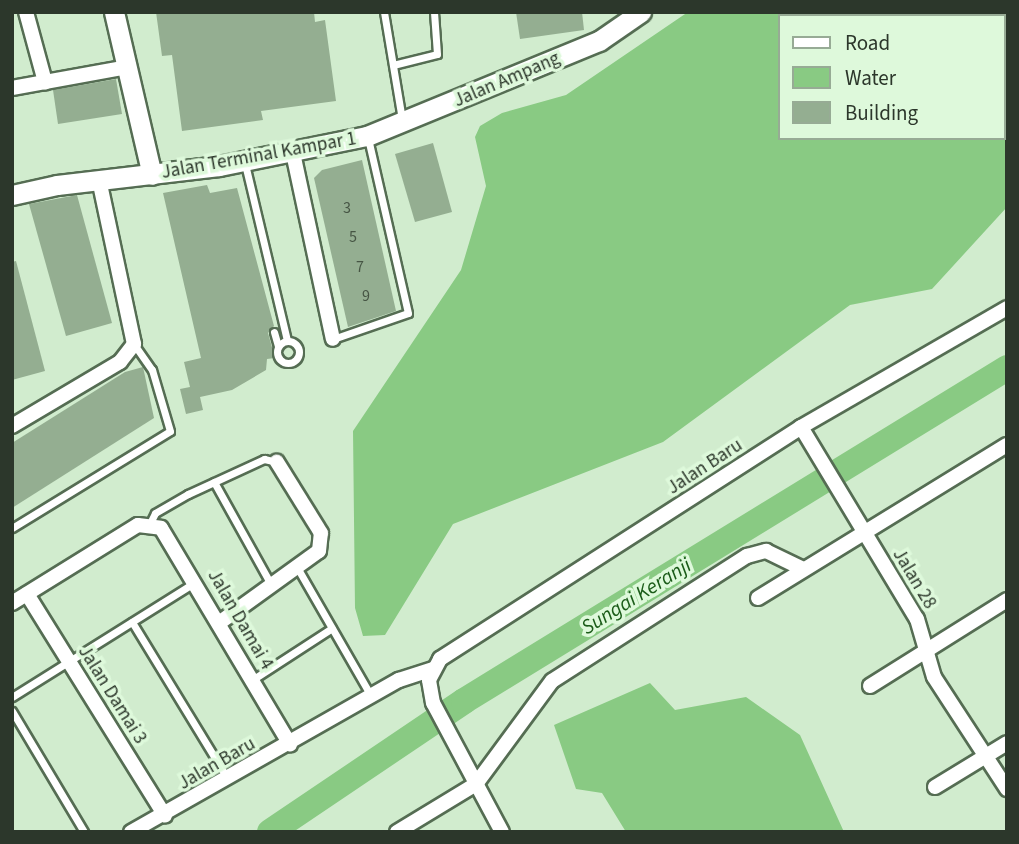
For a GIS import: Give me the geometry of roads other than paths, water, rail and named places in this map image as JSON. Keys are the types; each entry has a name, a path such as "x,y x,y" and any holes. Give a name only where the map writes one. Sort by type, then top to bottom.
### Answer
{"street":[{"path":"26,12 46,82"},
{"path":"114,12 127,67 163,176"},
{"name":"Jalan Ampang","path":"367,136 402,124 599,41 641,12"},
{"path":"12,88 127,67"},
{"name":"Jalan Terminal Kampar 1","path":"12,195 99,180 163,176 293,153 367,136"},
{"path":"293,153 333,339"},
{"path":"12,426 120,362 134,344 99,180"},
{"name":"Jalan Baru","path":"131,832 165,816 372,697 433,669 440,659 801,427 1007,308"},
{"name":"Jalan 28","path":"801,427 917,619 933,677 1007,789"},
{"path":"758,598 1007,445"},
{"path":"219,623 298,569 319,551 321,533 277,462"},
{"path":"12,603 138,525 149,525"},
{"name":"Jalan Damai 4","path":"149,525 166,533 290,744"},
{"path":"397,832 476,785 552,681 747,556 766,551 803,569"},
{"name":"Jalan Damai 3","path":"27,594 165,816"},
{"path":"870,686 1007,600"},
{"path":"433,669 433,703 502,832"},
{"path":"935,787 1007,743"}],"lane":[{"path":"384,12 402,124"},
{"path":"393,65 437,54 434,12"},
{"path":"333,339 408,313 367,136"},
{"path":"245,161 287,340 299,348 294,362 280,360 274,332"},
{"path":"278,346 287,340"},
{"path":"12,528 170,431 152,370 134,344"},
{"path":"149,525 155,513 214,482 264,459 277,462"},
{"path":"214,482 272,586"},
{"path":"298,569 372,697"},
{"path":"12,697 195,582"},
{"path":"132,622 228,779"},
{"path":"252,680 332,628"},
{"path":"12,711 85,832"}],"water":[{"path":"688,12 1007,12 1007,207 932,289 850,305 663,442 453,524 385,635 363,636 355,608 353,431 461,270 486,186 475,137 480,126 502,113 566,95"},
{"path":"650,683 675,710 746,697 800,735 844,832 626,832 602,793 576,789 554,725"}],"waterway":[{"name":"Sungai Keranji","path":"270,832 464,701 1007,368"}]}
